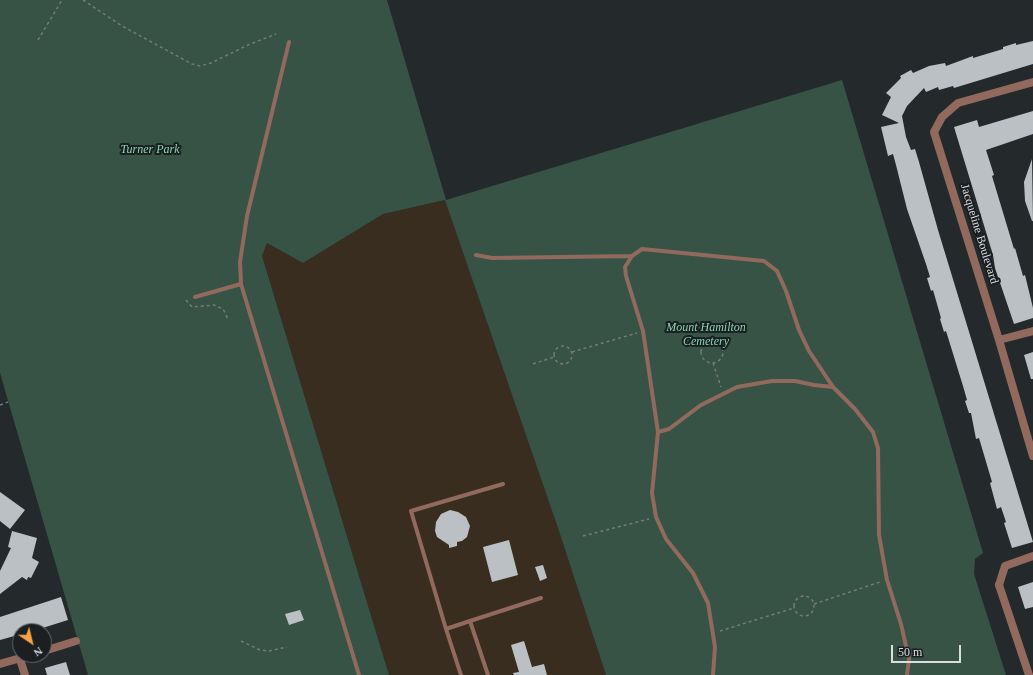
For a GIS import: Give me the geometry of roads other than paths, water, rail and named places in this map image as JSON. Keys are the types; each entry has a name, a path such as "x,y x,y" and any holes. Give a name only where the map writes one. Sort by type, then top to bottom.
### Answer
{"street":[{"name":"Jacqueline Boulevard","path":"1033,82 958,103 942,117 934,132 999,340 1033,456"},
{"path":"999,340 1033,331"},
{"path":"1029,675 999,586 1005,566 1033,556"},
{"path":"52,648 76,641"},
{"path":"0,664 12,661"},
{"path":"21,663 25,675"}],"lane":[{"path":"289,42 247,216 240,262 241,284 359,675"},
{"path":"713,675 716,647 708,603 692,574 666,539 656,517 652,493 658,432 643,331 626,276 625,267 632,256 642,249 764,261 777,271 786,291 799,330 809,351 833,387 855,409 872,432 878,448 879,535 887,580 901,624 909,659 907,675"},
{"path":"476,254 492,258 632,256"},
{"path":"195,297 241,284"},
{"path":"658,432 669,429 701,405 737,387 772,381 794,380 814,385 833,387"},
{"path":"461,675 411,511 503,484"},
{"path":"446,629 541,598"},
{"path":"470,621 488,675"}],"park label":[{"name":"Turner Park","path":"150,150"},
{"name":"Mount Hamilton Cemetery","path":"706,335"}]}
